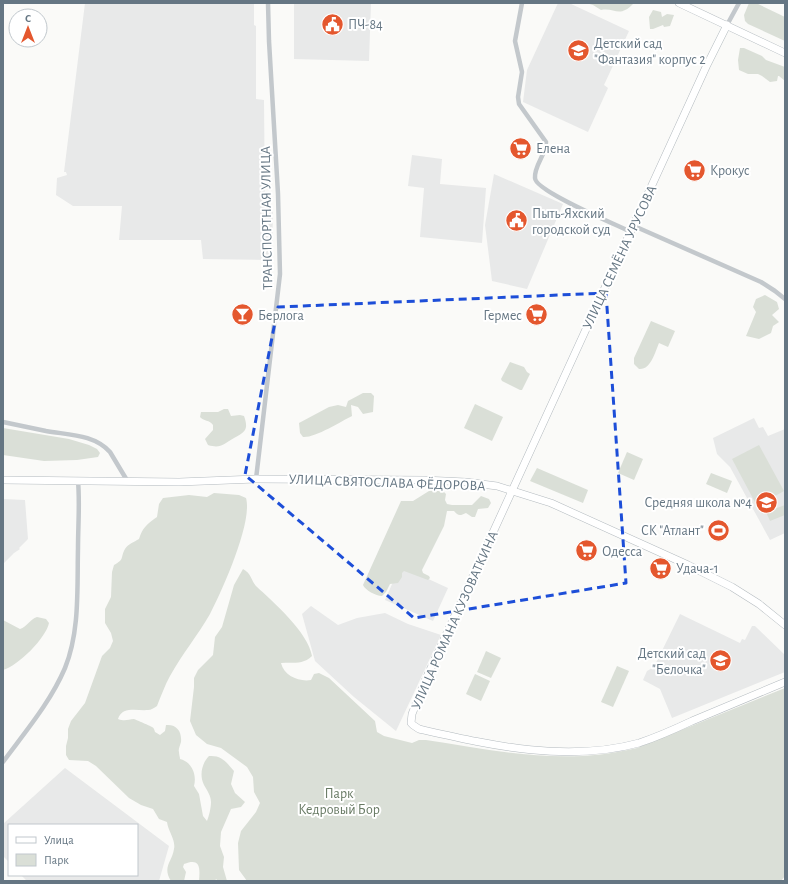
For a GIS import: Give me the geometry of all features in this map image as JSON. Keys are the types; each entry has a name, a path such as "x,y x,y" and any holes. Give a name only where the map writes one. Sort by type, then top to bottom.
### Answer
{"street":[{"name":"ТРАНСПОРТНАЯ УЛИЦА","path":"256,479 280,274 278,194 268,3"},
{"path":"522,3 514,40 522,72 518,104 546,142 546,148 535,174 535,180 542,187 560,198 761,282 785,299"},
{"path":"679,3 785,52"},
{"path":"727,25 740,3"},
{"name":"УЛИЦА СЕМЁНА УРУСОВА","path":"512,490 706,67 727,25"},
{"path":"3,422 46,431 83,436 93,440 107,448 128,482"},
{"name":"УЛИЦА СВЯТОСЛАВА ФЁДОРОВА","path":"3,480 179,482 256,479 424,480 466,482 497,486 551,503 688,565 732,587 759,604 785,624"},
{"path":"3,762 48,699 60,678 71,648 75,628 77,604 78,481"},
{"name":"УЛИЦА РОМАНА КУЗОВАТКИНА","path":"512,490 425,681 411,719 411,722 416,728 467,740 535,751 583,751 610,748 651,739 785,682"}],"highlighted area":[{"path":"606,293 626,583 414,618 245,475 278,307"}],"shaded area":[{"path":"85,3 254,3 254,25 256,26 256,99 264,100 265,209 273,210 272,260 203,259 201,240 119,240 122,206 73,206 56,195 57,178 67,175 66,172 64,172"},
{"name":"ПЧ-84","path":"294,3 371,3 369,61 294,59"},
{"name":"Детский сад \"Фантазия\" корпус 2","path":"558,3 569,3 629,31 604,85 608,88 588,132 523,102 527,70"},
{"path":"412,155 442,159 440,184 486,188 482,243 420,237 424,188 408,186"},
{"path":"494,174 563,204 527,289 492,281 485,225"},
{"name":"Средняя школа №4","path":"754,418 759,428 763,427 768,436 785,429 785,533 770,540 730,467 717,454 713,438"},
{"path":"3,499 25,500 28,539 19,548 20,549 3,564"},
{"path":"400,566 448,588 433,621 385,600"},
{"path":"311,606 338,625 357,618 385,613 408,624 441,635 396,731 354,697 315,661 302,614"},
{"name":"Детский сад \"Белочка\"","path":"680,614 740,643 742,639 745,640 752,626 755,626 785,655 785,672 672,718 660,689 643,680 647,671 654,667"},
{"path":"65,768 169,846 159,881 27,881 22,876 138,876 138,824 8,824 8,861 3,856 3,824"}],"green space":[{"path":"586,3 634,3 629,8 617,11 606,9 601,10"},
{"path":"749,3 756,3 785,17 785,41 748,24 745,21 744,15"},
{"path":"653,10 661,12 662,17 667,14 674,15 670,26 664,27 663,25 650,29 649,17"},
{"path":"740,48 744,48 762,56 766,60 785,67 785,81 778,76 777,81 770,82 758,74 748,74 739,70 738,60"},
{"path":"765,295 777,302 779,309 772,315 779,322 773,326 771,333 759,339 746,336 756,312 753,307 756,299"},
{"path":"651,321 675,331 668,347 659,343 650,364 643,369 639,369 634,364 634,358"},
{"path":"510,362 524,367 530,374 522,390 502,381 501,379"},
{"path":"363,393 371,393 374,396 373,412 363,414 358,407 351,405 352,416 328,429 308,437 303,437 300,433 299,423 329,407 338,405 346,407 348,401"},
{"path":"475,404 503,417 492,441 464,428"},
{"path":"228,409 231,416 244,416 246,428 241,434 222,445 208,445 205,439 213,430 213,425 200,417 201,412 218,412"},
{"path":"3,428 69,439 89,445 97,449 100,453 98,457 77,460 44,461 3,455"},
{"path":"759,445 784,491 757,506 732,459"},
{"path":"627,452 643,459 634,480 618,473"},
{"path":"537,468 588,490 583,503 530,481"},
{"path":"711,473 732,481 727,493 706,484"},
{"path":"433,490 444,492 446,494 445,500 447,504 472,505 481,496 489,499 491,503 488,508 478,509 475,517 472,517 466,513 459,515 454,511 447,511 444,526 422,570 423,573 429,576 430,578 428,580 404,571 398,583 390,584 382,596 366,589 363,585 401,501 413,501"},
{"path":"214,493 239,495 246,498 247,509 245,523 229,574 210,614 166,683 157,706 149,710 130,710 123,712 118,719 134,719 153,727 155,732 160,735 165,731 166,725 176,727 178,729 181,735 179,750 180,759 188,763 193,770 195,778 194,786 199,794 203,816 207,821 211,800 202,781 202,773 203,766 209,756 221,758 234,771 231,784 235,793 245,802 241,807 231,809 221,832 220,846 224,857 223,867 227,881 218,881 216,879 215,881 199,881 198,865 194,862 190,862 184,864 183,867 186,872 184,881 171,881 168,876 167,868 173,854 174,846 167,822 159,819 153,809 141,805 129,798 96,766 88,761 69,760 66,755 66,746 68,729 71,721 85,703 102,656 110,648 113,641 111,633 105,623 105,609 111,597 112,572 114,565 121,560 126,547 139,539 146,526 157,517 159,504 163,498 189,495 207,497"},
{"path":"785,505 785,515 770,521 766,512"},
{"name":"Парк Кедровый Бор","path":"243,569 256,586 289,618 304,637 309,647 312,656 309,659 298,662 281,663 285,671 289,675 302,680 311,680 314,674 319,673 329,678 375,721 377,732 384,736 412,743 419,740 426,740 531,755 583,756 610,753 637,748 785,688 785,876 781,881 247,881 239,870 238,843 241,831 256,812 260,803 254,792 253,777 247,767 221,748 207,744 196,735 190,721 194,678 198,670 213,655 215,637 222,627 234,585"},
{"path":"37,617 46,619 49,623 43,636 30,651 16,663 3,670 3,620 20,629 25,627 32,619"},
{"path":"486,651 501,658 491,678 477,672"},
{"path":"617,666 629,671 613,707 601,702"},
{"path":"475,674 490,681 481,701 466,694"}],"place":[{"name":"ПЧ-84","path":"332,24"},
{"name":"Детский сад \"Фантазия\" корпус 2","path":"578,51"},
{"name":"Елена","path":"521,148"},
{"name":"Крокус","path":"694,170"},
{"name":"Пыть-Яхский городской суд","path":"516,221"},
{"name":"Берлога","path":"243,315"},
{"name":"Гермес","path":"537,315"},
{"name":"Средняя школа №4","path":"767,502"},
{"name":"СК \"Атлант\"","path":"719,530"},
{"name":"Одесса","path":"587,551"},
{"name":"Удача-1","path":"660,568"},
{"name":"Детский сад \"Белочка\"","path":"721,661"}]}
